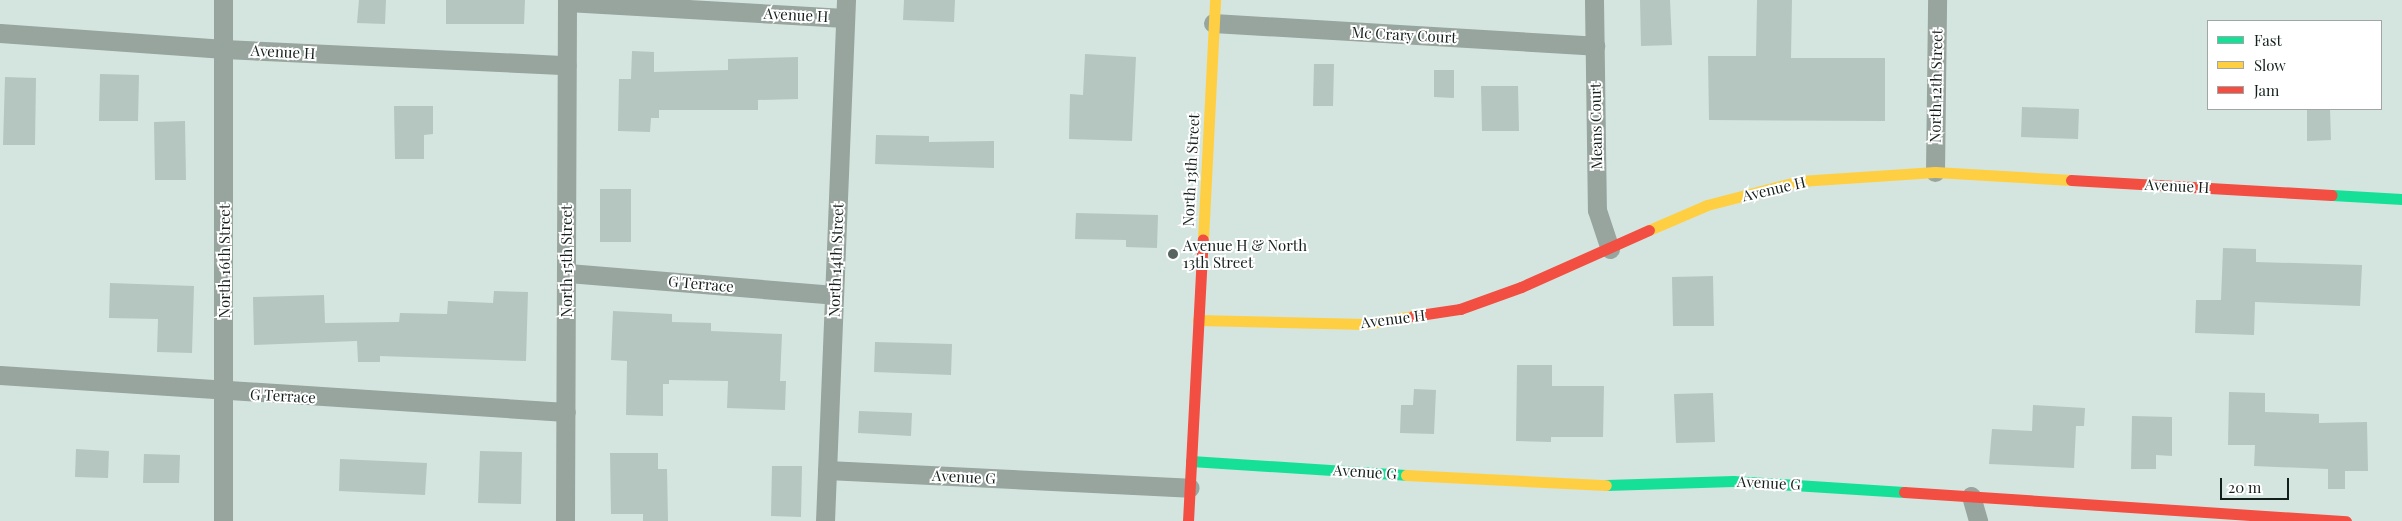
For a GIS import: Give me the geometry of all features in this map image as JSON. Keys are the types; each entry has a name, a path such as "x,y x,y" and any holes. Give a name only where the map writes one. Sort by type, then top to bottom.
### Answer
{"street":[{"name":"North 16th Street","path":"223,521 225,392 224,0"},
{"name":"North 13th Street","path":"1188,521 1215,0"},
{"name":"Means Court","path":"1594,0 1597,210 1610,249"},
{"name":"North 12th Street","path":"1935,172 1937,0"},
{"name":"Avenue H","path":"567,1 846,9"},
{"name":"North 15th Street","path":"565,521 568,273 567,1"},
{"name":"North 14th Street","path":"825,521 846,9"},
{"name":"Mc Crary Court","path":"1214,23 1595,46"},
{"name":"Avenue H","path":"0,33 224,49 567,65"},
{"name":"Avenue H","path":"1198,320 1366,324 1460,309 1610,249 1707,205 1800,181 1935,172 2402,200"},
{"name":"G Terrace","path":"568,273 834,295"},
{"name":"G Terrace","path":"0,375 225,392 566,412"},
{"name":"Avenue G","path":"1192,461 1582,486 1733,481 2346,521"},
{"name":"Avenue G","path":"827,470 1190,488"},
{"path":"1970,496 1978,521"}],"building":[{"path":"359,0 386,0 385,24 357,23"},
{"path":"446,0 525,0 524,24 446,24"},
{"path":"904,0 955,0 954,22 903,20"},
{"path":"1640,0 1670,0 1672,45 1641,46"},
{"path":"1757,0 1792,0 1791,58 1885,58 1885,121 1709,120 1708,56 1756,56"},
{"path":"632,51 654,52 654,72 728,70 728,59 798,57 798,99 758,100 758,110 659,110 659,118 651,118 650,132 618,131 619,79 631,79"},
{"path":"1085,54 1136,57 1132,141 1069,139 1070,94 1083,95"},
{"path":"1314,64 1334,64 1333,106 1313,106"},
{"path":"1434,70 1454,70 1454,98 1434,97"},
{"path":"100,74 139,75 138,121 99,121"},
{"path":"5,77 36,78 35,145 3,145"},
{"path":"1481,86 1518,86 1519,131 1482,131"},
{"path":"394,106 433,106 433,134 424,135 424,159 395,159"},
{"path":"2022,107 2079,109 2078,139 2021,137"},
{"path":"2307,110 2330,110 2331,140 2307,141"},
{"path":"185,121 186,180 155,180 154,122"},
{"path":"876,135 929,136 929,142 994,141 994,168 875,164"},
{"path":"600,189 631,189 631,242 600,242"},
{"path":"1076,213 1158,215 1157,248 1126,247 1126,240 1075,239"},
{"path":"2223,248 2256,249 2256,262 2362,265 2360,306 2255,302 2254,335 2195,333 2196,300 2221,300"},
{"path":"1713,276 1714,326 1673,326 1672,277"},
{"path":"110,283 194,286 192,353 157,352 158,319 109,318"},
{"path":"494,291 528,292 526,361 380,356 380,362 358,362 357,341 254,345 253,297 324,295 325,323 399,322 400,313 447,314 448,301 493,303"},
{"path":"613,311 672,314 672,322 711,323 711,331 782,334 780,381 786,381 785,410 727,408 728,381 669,380 669,384 663,384 663,416 626,415 627,361 611,360"},
{"path":"875,342 952,344 951,375 874,372"},
{"path":"1517,365 1552,365 1552,386 1604,386 1603,437 1551,437 1551,442 1516,441"},
{"path":"1414,389 1436,390 1434,434 1400,433 1401,405 1413,405"},
{"path":"2229,392 2265,393 2265,412 2319,414 2319,423 2367,422 2368,471 2345,471 2345,489 2328,489 2328,469 2254,466 2255,445 2228,445"},
{"path":"1713,393 1715,442 1676,443 1674,394"},
{"path":"2033,405 2085,408 2084,426 2076,426 2074,468 1989,464 1992,429 2032,431"},
{"path":"859,411 912,413 911,436 858,433"},
{"path":"2132,416 2172,417 2172,456 2156,455 2156,469 2131,469"},
{"path":"76,449 109,451 108,478 75,477"},
{"path":"480,451 522,452 521,504 478,503"},
{"path":"610,453 658,453 658,469 667,469 668,521 643,521 643,514 611,514"},
{"path":"144,454 180,455 179,483 143,483"},
{"path":"340,459 427,463 425,495 339,491"},
{"path":"772,466 802,466 801,517 771,516"}],"traffic: fast":[{"path":"2332,195 2402,199"},
{"path":"1191,461 1406,475"},
{"path":"1606,485 1733,481 1904,492"}],"traffic: slow":[{"path":"1203,239 1215,0"},
{"path":"1649,230 1707,205 1800,181 1935,172 2071,180"},
{"path":"1198,320 1366,324 1413,316"},
{"path":"1406,475 1606,485"}],"traffic: jam":[{"path":"2071,180 2332,195"},
{"path":"1413,316 1460,309 1521,287 1649,230"},
{"path":"1188,521 1203,239"},
{"path":"1904,492 2346,521"}],"place":[{"name":"Avenue H & North 13th Street","path":"1173,254"}]}
